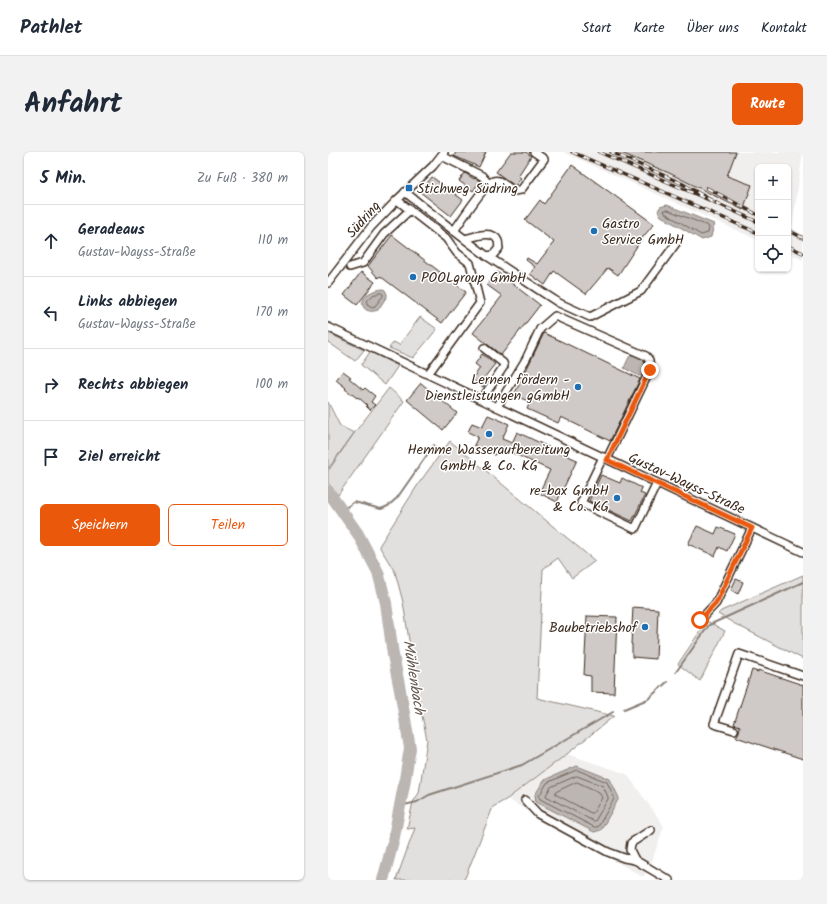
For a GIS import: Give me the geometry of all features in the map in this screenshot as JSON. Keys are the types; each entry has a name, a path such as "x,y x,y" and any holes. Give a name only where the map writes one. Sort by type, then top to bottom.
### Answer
{"street":[{"path":"454,231 482,191 491,182 497,180 514,191 521,190 544,159 534,152"},
{"path":"443,154 482,176 489,184"},
{"name":"Südring","path":"328,283 371,227 433,166 443,154"},
{"path":"405,192 488,256 559,303 590,317 641,292 677,242"},
{"path":"397,200 446,238 457,253 470,264 480,303 428,374"},
{"path":"350,268 363,263 384,234 410,210"},
{"path":"465,239 489,234 494,236 498,240 499,248 493,255 488,256"},
{"path":"497,407 526,359 540,329 555,316 646,356 649,360 650,370 581,503 635,529 657,483"},
{"name":"Gustav-Wayss-Straße","path":"328,327 803,552"},
{"path":"482,399 504,366 503,363 484,348"},
{"name":"Gustav-Wayss-Straße","path":"700,620 716,603 752,528"},
{"path":"734,730 714,724 739,654 803,676"},
{"path":"525,800 538,814 608,852 624,858 635,860 669,880"},
{"path":"635,860 630,850 631,844 651,830"}],"shaded area":[{"path":"563,152 803,152 792,228 803,235 803,260 791,254 791,164 755,164 755,239"},
{"path":"420,317 437,329 413,358 389,348 394,342 399,345"},
{"path":"328,333 364,350 355,361 328,342"},
{"path":"370,352 398,366 385,385 361,365"},
{"path":"389,388 404,401 338,495 328,483 328,471 355,432"},
{"path":"328,402 340,426 354,433 328,469"},
{"path":"450,441 595,561 572,578 558,558 543,569 537,698 614,716 567,754 507,799 493,807 465,878 462,880 396,880 415,828 407,829 413,802 419,793 427,740 417,691 403,602 395,572 379,546 419,483"},
{"path":"803,575 803,659 718,614 721,611"},
{"path":"707,621 725,631 700,681 678,664"},
{"path":"567,754 627,774 664,826 650,867 643,877 507,799"}],"water":[{"path":"667,205 714,224 711,237 702,240 661,216 658,211 660,207"},
{"path":"385,290 387,296 378,310 367,310 362,303 367,295 374,291"},
{"path":"636,355 644,362 645,368 642,375 639,376 624,368 629,357"},
{"path":"577,766 610,779 619,798 601,830 594,832 536,802 535,795 544,780"}],"building":[{"path":"456,152 486,152 479,167 454,156"},
{"path":"511,152 526,152 531,156 518,176 521,178 515,186 496,172"},
{"path":"619,152 736,152 727,176 752,185 743,210 669,173"},
{"name":"Gastro Service GmbH","path":"572,165 654,224 643,237 618,275 608,268 586,294 554,271 545,285 530,274 535,267 526,260 527,258 537,264 554,242 525,220 540,200 544,204"},
{"path":"465,173 480,181 473,191 459,181"},
{"path":"432,177 463,200 451,216 420,192"},
{"name":"POOLgroup GmbH","path":"392,235 466,292 442,323 380,276 378,278 368,266"},
{"path":"361,272 375,282 357,305 344,295"},
{"name":"POOLgroup GmbH","path":"497,272 540,305 501,355 473,333 502,296 487,285"},
{"name":"Lernen fördern - Dienstleistungen gGmbH","path":"544,333 640,379 610,441 561,417 558,423 527,409 530,402 514,395"},
{"path":"482,354 495,364 484,378 487,380 483,387 472,379 480,368 475,364"},
{"path":"343,371 363,390 365,388 375,396 371,402 375,405 370,410 358,397 357,398 345,389 346,388 336,380"},
{"path":"421,383 457,413 443,430 407,400"},
{"path":"488,415 509,424 502,439 512,443 517,432 577,460 557,502 539,493 550,470 499,447 495,455 474,445 478,437 468,432 472,423 482,427"},
{"name":"re-bax GmbH & Co. KG","path":"601,475 620,483 622,478 642,488 640,493 645,495 632,521 589,501"},
{"path":"697,526 715,534 718,527 735,534 727,551 719,547 715,556 688,544"},
{"path":"736,579 743,582 738,594 731,590"},
{"name":"Baubetriebshof","path":"633,607 658,609 656,659 632,657 631,644"},
{"path":"587,616 617,617 614,693 591,692 591,676 584,675"},
{"path":"752,670 758,672 758,670 803,685 803,759 736,737 740,726 734,724"}],"waterway":[{"path":"341,511 354,502 381,509 388,506 397,498 434,445"},
{"name":"Mühlenbach","path":"328,491 358,534 378,572 386,603 393,655 410,748 393,842 383,880"},
{"path":"676,672 709,625 803,582"},
{"path":"624,709 648,699 667,682"},
{"path":"400,806 417,802 429,795 522,765 613,712"}],"railway":[{"path":"572,152 755,232"},
{"path":"599,152 716,203 681,183 611,152"},
{"path":"707,188 755,213"},
{"path":"716,203 755,221"},
{"path":"791,232 803,238"},
{"path":"791,247 803,253"}],"place":[{"name":"Stichweg Südring","path":"409,188"},
{"name":"Gastro Service GmbH","path":"594,231"},
{"name":"POOLgroup GmbH","path":"413,277"},
{"name":"Lernen fördern - Dienstleistungen gGmbH","path":"578,387"},
{"name":"Hemme Wasseraufbereitung GmbH & Co. KG","path":"489,434"},
{"name":"re-bax GmbH & Co. KG","path":"617,498"},
{"name":"Baubetriebshof","path":"645,627"}],"route":[{"path":"650,370 607,460 752,528 716,603 700,620"}]}
